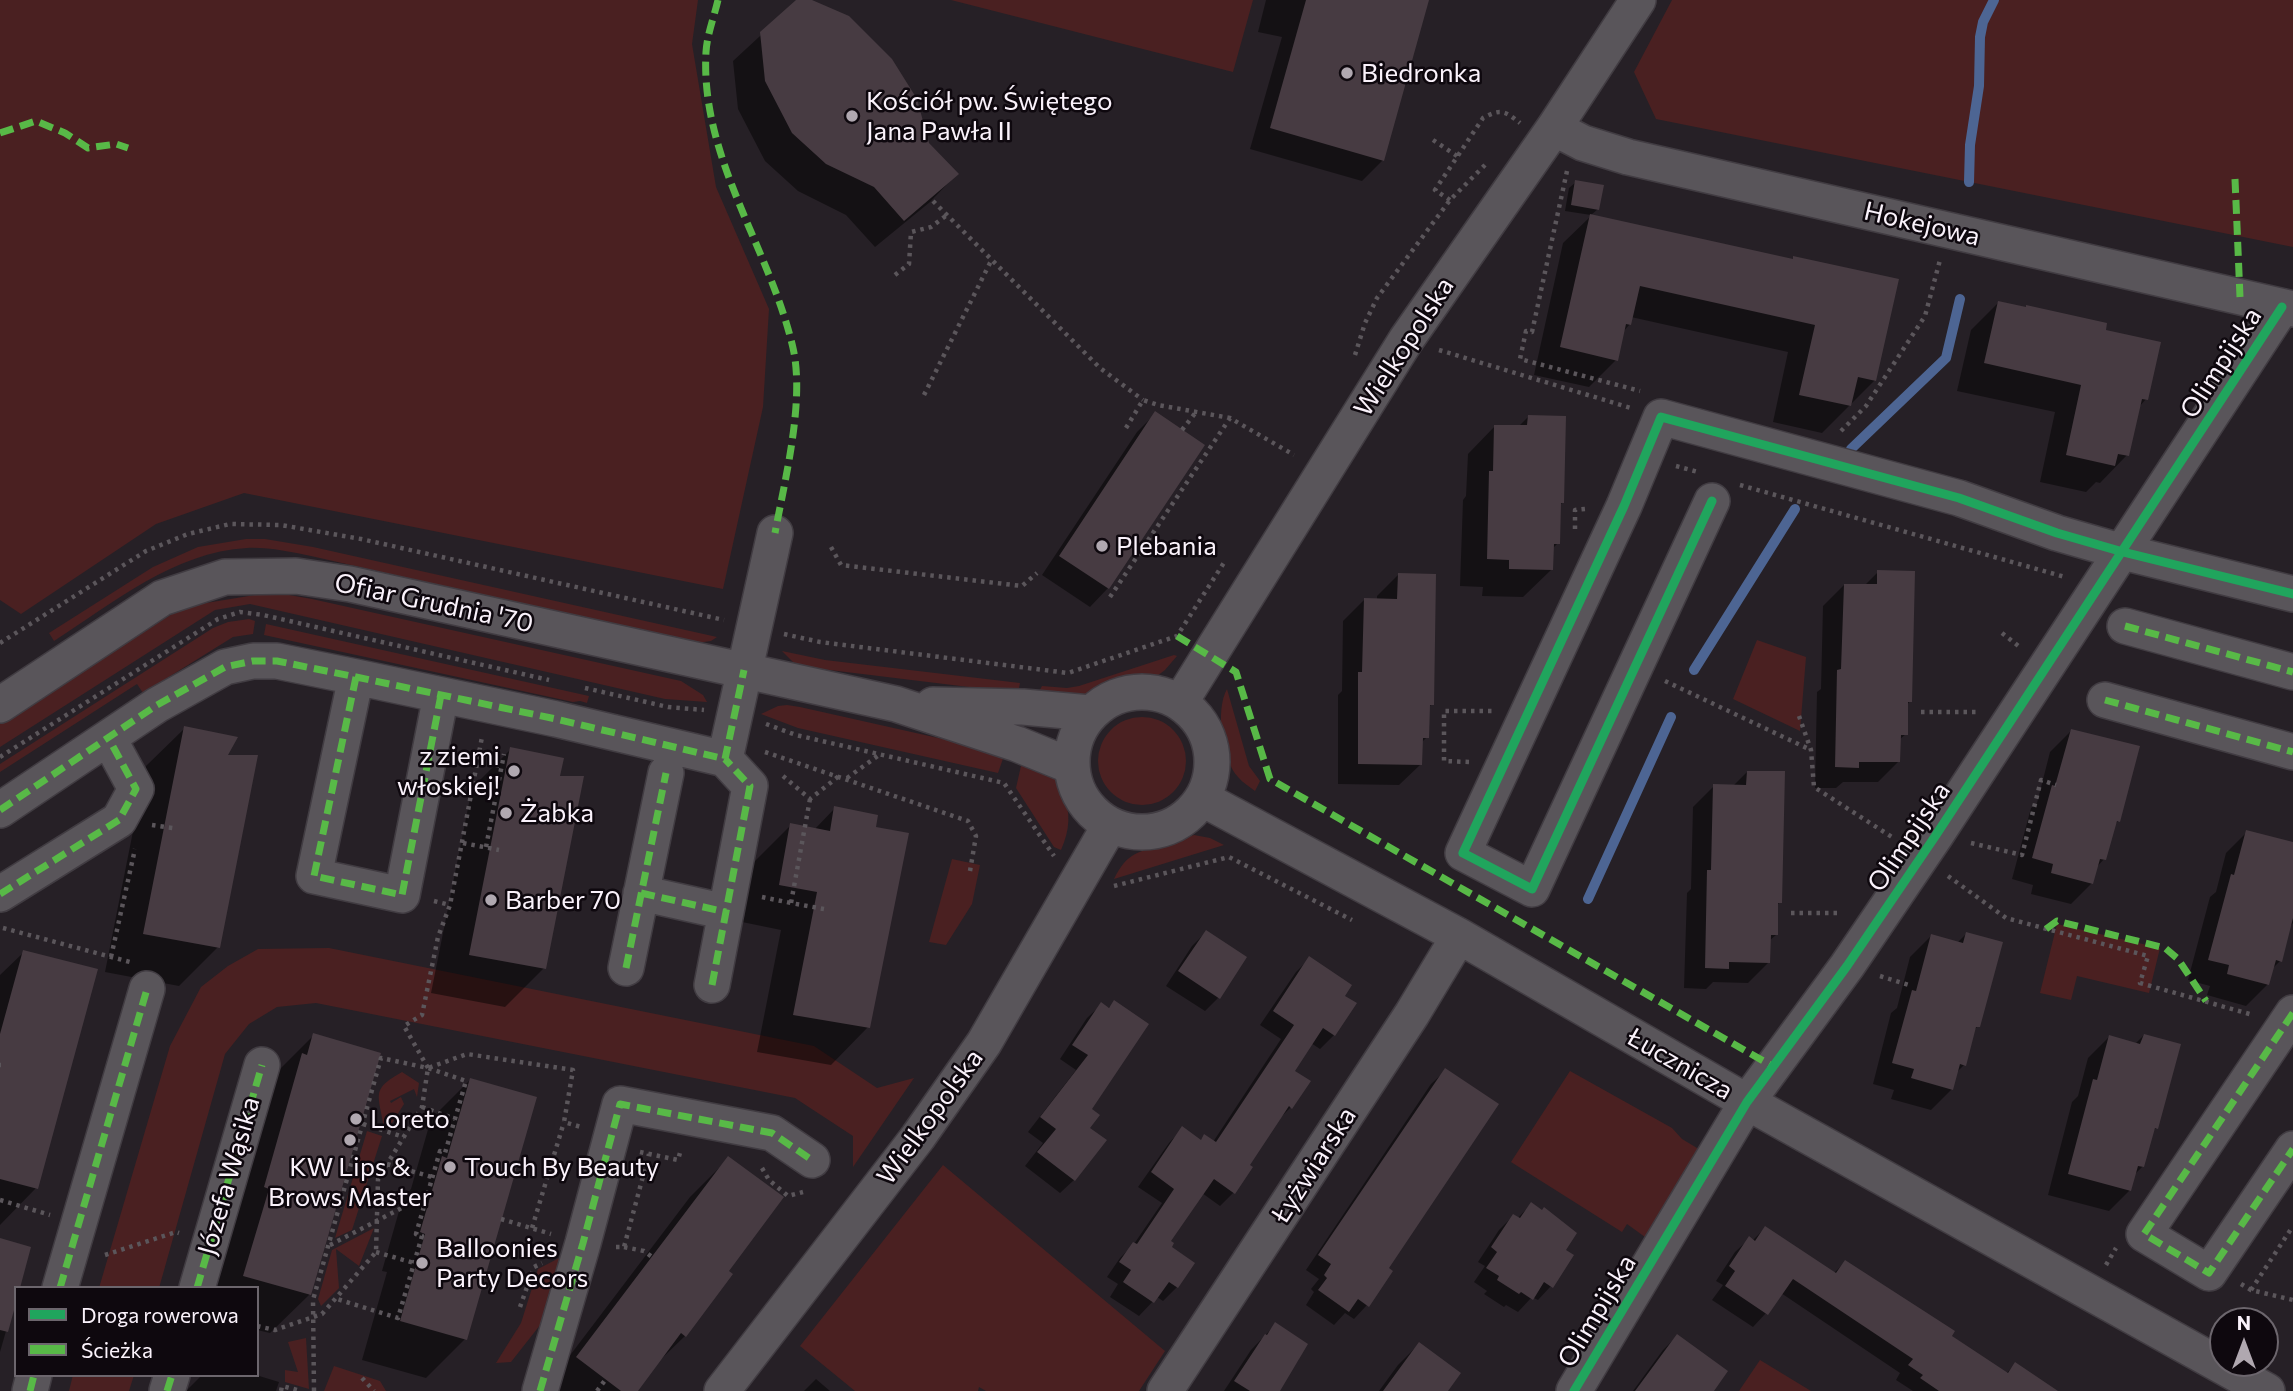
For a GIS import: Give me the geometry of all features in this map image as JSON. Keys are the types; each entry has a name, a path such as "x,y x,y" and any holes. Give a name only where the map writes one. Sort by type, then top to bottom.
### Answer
{"street":[{"name":"Wielkopolska","path":"1181,701 1406,340 1554,128 1638,0"},
{"name":"Hokejowa","path":"1554,128 1583,143 1628,157 2288,308"},
{"name":"Olimpijska","path":"1574,1391 1747,1102 1929,846 2288,308"},
{"path":"1720,487 1532,889 1463,853 1507,763 1645,457 1651,404 1959,498 2057,533 2293,594"},
{"path":"726,750 775,533"},
{"name":"Ofiar Grudnia '70","path":"0,705 162,598 225,577 296,576 349,584 896,704 1017,744 1071,766"},
{"path":"2125,626 2293,672"},
{"path":"0,810 157,705 225,667 253,661 277,661 556,719 726,750 750,786 712,985"},
{"path":"356,677 314,876 402,895 441,695"},
{"path":"1133,691 1158,692 1181,701 1201,720 1212,746 1213,773 1203,799 1185,819 1161,830 1135,832 1110,825 1090,810 1077,790 1071,766 1075,737 1090,713 1110,698 1133,691"},
{"path":"2105,700 2293,752"},
{"name":"Ofiar Grudnia '70","path":"896,704 1023,707 1090,713"},
{"path":"0,894 119,820 136,789 109,739"},
{"path":"626,968 666,773"},
{"name":"Łucznicza","path":"1203,799 1459,936 1747,1102 2267,1391"},
{"name":"Wielkopolska","path":"722,1391 918,1137 984,1043 1110,825"},
{"path":"641,892 726,912"},
{"name":"Łyżwiarska","path":"1165,1391 1412,1014 1459,936"},
{"path":"61,1286 142,976"},
{"path":"2289,1019 2144,1234 2209,1273 2293,1149"},
{"name":"Józefa Wąsika","path":"198,1286 262,1065"},
{"path":"540,1391 620,1104 772,1133 808,1176"}],"path":[{"path":"1450,200 1435,190 1483,118 1493,112 1506,112 1524,125 1515,135"},
{"path":"1433,140 1457,156"},
{"path":"1354,357 1365,323 1377,298 1450,200 1487,163"},
{"path":"1566,174 1532,332 1526,331 1520,359 1651,404"},
{"path":"933,201 1100,368 1143,400 1230,418 1294,455"},
{"path":"895,275 909,264 911,232 931,227 947,215"},
{"path":"924,394 992,259"},
{"path":"1839,433 1866,406 1925,316 1941,259"},
{"path":"1438,350 1651,404"},
{"path":"1126,428 1143,400"},
{"path":"1182,430 1196,412"},
{"path":"1110,597 1230,418"},
{"path":"1286,466 1300,444"},
{"path":"1645,457 1720,487 2079,582 2095,595"},
{"path":"0,643 146,551 188,534 230,524 281,525 361,539 820,642 1068,673 1177,636 1228,557"},
{"path":"831,547 841,565 1021,586 1037,573"},
{"path":"261,627 263,615"},
{"path":"1634,667 1811,750"},
{"path":"1507,763 1444,761 1444,711 1529,712"},
{"path":"1921,712 2017,711"},
{"path":"1799,716 1811,750 1814,788 1929,846 2006,918 2148,956 2140,983 2289,1019"},
{"path":"259,1326 275,1330 322,1314 376,1252 379,1222 378,1179 422,1107 428,1068 404,1026 422,1014 438,937 450,905 484,727"},
{"path":"726,750 839,776 968,821 976,836 970,871"},
{"path":"486,847 504,754"},
{"path":"846,779 880,754"},
{"path":"479,762 502,766"},
{"path":"774,769 810,799"},
{"path":"824,909 792,903 810,799 839,776"},
{"path":"1929,846 2022,855 2041,780 2056,785"},
{"path":"144,823 173,828"},
{"path":"111,957 137,843"},
{"path":"463,843 499,850"},
{"path":"1111,887 1229,857 1361,925"},
{"path":"1791,913 1884,912"},
{"path":"0,927 111,957 142,976"},
{"path":"428,1068 467,1054 573,1070 564,1122 532,1228"},
{"path":"314,1391 313,1300 381,1058 428,1068 466,1081 445,1153 440,1151 426,1196 416,1234 422,1236 398,1318 337,1299"},
{"path":"422,1107 455,1119"},
{"path":"564,1122 612,1136"},
{"path":"363,1124 404,1136"},
{"path":"387,1164 432,1177"},
{"path":"788,1196 808,1176"},
{"path":"330,1246 426,1196"},
{"path":"0,1200 52,1215"},
{"path":"502,1219 547,1233"},
{"path":"2251,1290 2293,1226"},
{"path":"107,1255 176,1232"},
{"path":"624,1247 643,1251 652,1257"},
{"path":"2105,1268 2116,1248"},
{"path":"376,1252 414,1263"},
{"path":"2209,1273 2224,1273 2251,1290 2293,1300"},
{"path":"362,1378 373,1391"},
{"path":"597,1391 606,1380"},
{"path":"281,1391 282,1386 301,1391"}],"shaded area":[{"path":"0,0 698,0 692,44 716,187 769,309 763,407 723,589 244,493 156,524 21,614 0,600"},
{"path":"951,0 1253,0 1233,72"},
{"path":"1672,0 2293,0 2293,247 1656,119 1634,72"},
{"path":"246,539 265,539 313,547 717,637 711,641 696,643 311,556 255,548 220,552 169,569 54,641 49,633 153,567 198,547"},
{"path":"261,594 312,599 681,681 703,695 707,702 665,699 250,604 215,610 0,747 0,723 172,614 200,604"},
{"path":"249,619 255,621 253,634 233,637 143,693 137,684 0,772 0,764 213,628 228,622"},
{"path":"266,624 589,696 587,703 573,702 264,635"},
{"path":"1757,640 1806,657 1800,731 1733,699"},
{"path":"782,651 825,660 1020,683 1018,693 805,667 793,662"},
{"path":"1177,656 1157,676 1121,681 1082,697 1037,695 1042,686 1079,686"},
{"path":"1227,689 1249,766 1260,781 1255,791 1232,769 1224,747 1221,709"},
{"path":"787,705 1005,753 998,773 798,728 761,714"},
{"path":"1142,717 1167,724 1179,736 1186,761 1179,786 1167,798 1142,805 1117,798 1105,786 1098,761 1105,736 1117,724"},
{"path":"1023,757 1050,770 1060,781 1068,814 1068,828 1061,850 1054,847 1016,788"},
{"path":"1194,835 1210,838 1224,845 1114,879 1124,863 1135,854"},
{"path":"952,859 980,865 972,904 946,945 929,942"},
{"path":"2057,924 2160,948 2149,993 2077,976 2071,1000 2040,993"},
{"path":"329,948 814,1046 877,1088 914,1078 853,1167 853,1136 795,1098 316,1003 277,1007 249,1024 225,1054 160,1286 100,1286 170,1046 201,987 228,966 258,949"},
{"path":"1570,1071 1672,1128 1682,1139 1702,1151 1645,1237 1627,1224 1622,1232 1511,1162"},
{"path":"402,1072 419,1083 417,1097 414,1089 390,1101 391,1103 401,1097 404,1104 392,1123 392,1130 384,1128 379,1094 385,1084"},
{"path":"367,1131 382,1136 352,1230 335,1238"},
{"path":"943,1165 1165,1351 1139,1391 986,1391 979,1387 978,1391 855,1391 800,1346"},
{"path":"374,1228 359,1266 336,1249 339,1288 321,1306 318,1299 332,1250"},
{"path":"563,1256 548,1315 511,1362 496,1363 521,1323 538,1269"},
{"path":"306,1338 309,1389 285,1382 285,1370 298,1372 288,1342"},
{"path":"1760,1360 1811,1391 1739,1391"},
{"path":"334,1366 380,1381 386,1391 324,1391"},
{"path":"72,1377 133,1377 129,1391 69,1391"}],"building":[{"name":"Kościół pw. Świętego Jana Pawła II","path":"796,0 812,0 849,16 892,59 917,99 929,143 959,174 904,221 874,187 826,164 792,133 765,81 760,32"},
{"name":"Biedronka","path":"1306,0 1429,0 1384,161 1270,128"},
{"path":"1575,180 1604,185 1599,210 1571,205"},
{"path":"1590,214 1793,259 1793,256 1899,279 1876,381 1858,377 1851,406 1799,395 1815,325 1640,286 1631,325 1626,324 1618,361 1560,347"},
{"path":"1998,301 2107,323 2106,330 2161,342 2148,400 2142,399 2129,456 2118,454 2115,466 2066,455 2081,385 1984,363"},
{"path":"1155,411 1205,445 1109,589 1059,556"},
{"path":"1528,415 1566,416 1564,503 1561,503 1560,544 1554,544 1553,570 1509,569 1509,560 1487,559 1489,471 1493,471 1494,425 1527,425"},
{"path":"1877,570 1915,571 1912,702 1908,702 1908,735 1901,735 1900,762 1859,762 1859,768 1835,767 1837,670 1841,669 1844,584 1877,584"},
{"path":"1398,573 1436,574 1434,705 1430,705 1429,738 1423,738 1422,765 1358,764 1358,672 1362,672 1364,598 1397,599"},
{"path":"184,726 238,737 228,755 258,755 220,948 143,934"},
{"path":"2071,729 2140,746 2120,822 2117,821 2106,860 2100,859 2093,884 2051,873 2053,864 2032,858"},
{"path":"510,747 564,758 560,776 584,776 546,969 469,955"},
{"path":"1747,771 1785,771 1782,903 1778,903 1778,935 1771,935 1770,963 1729,962 1729,969 1705,968 1707,870 1711,870 1713,784 1746,785"},
{"path":"834,806 878,815 876,827 909,833 870,1028 793,1015 817,892 779,885 790,823 830,831"},
{"path":"2246,830 2293,842 2293,918 2282,962 2276,960 2269,985 2227,974 2229,965 2208,960"},
{"path":"1206,930 1247,957 1220,999 1178,971"},
{"path":"1966,932 2003,942 1980,1027 1976,1027 1966,1066 1960,1064 1953,1090 1911,1078 1914,1069 1892,1063 1912,990 1916,991 1931,934 1963,943"},
{"path":"23,950 98,969 38,1189 0,1179 0,1034"},
{"path":"1309,956 1352,985 1345,996 1357,1003 1335,1036 1323,1028 1295,1071 1311,1081 1292,1109 1289,1106 1250,1165 1253,1167 1235,1194 1214,1179 1171,1241 1174,1243 1172,1247 1195,1263 1178,1288 1169,1282 1154,1303 1123,1282 1131,1270 1119,1262 1133,1242 1137,1244 1174,1189 1151,1172 1182,1126 1201,1140 1204,1134 1216,1142 1294,1025 1273,1011"},
{"path":"1114,1000 1149,1024 1092,1109 1100,1115 1090,1128 1107,1140 1075,1181 1037,1152 1056,1129 1040,1117 1088,1055 1072,1045 1101,1002 1109,1008"},
{"path":"313,1033 381,1053 311,1295 243,1276 269,1189 264,1187 302,1053 307,1055"},
{"path":"2144,1034 2181,1044 2158,1129 2155,1128 2144,1167 2138,1166 2131,1191 2068,1174 2093,1079 2097,1080 2109,1035 2140,1044"},
{"path":"1445,1068 1499,1104 1389,1268 1393,1271 1369,1307 1358,1299 1349,1312 1318,1290 1327,1278 1324,1275 1331,1264 1318,1255"},
{"path":"470,1078 537,1097 467,1340 400,1321 425,1234 420,1232 442,1156 447,1158"},
{"path":"728,1156 784,1197 729,1271 733,1274 686,1337 681,1333 638,1391 621,1391 576,1357"},
{"path":"1531,1202 1542,1210 1544,1207 1577,1233 1566,1250 1574,1255 1553,1288 1544,1282 1533,1300 1497,1280 1499,1276 1486,1268 1497,1252 1491,1247 1513,1214 1520,1218"},
{"path":"1765,1226 1836,1273 1845,1260 1955,1331 1952,1336 2008,1373 2015,1362 2058,1391 1939,1391 1920,1378 1923,1375 1908,1365 1913,1359 1793,1279 1768,1315 1725,1286 1735,1271 1729,1266 1749,1236 1755,1241"},
{"path":"0,1238 31,1247 21,1286 14,1286 14,1310 8,1332 0,1330"},
{"path":"1275,1322 1308,1344 1280,1391 1250,1391 1234,1381"},
{"path":"1677,1334 1728,1371 1714,1391 1635,1391"},
{"path":"1419,1342 1461,1373 1448,1391 1383,1391"}],"waterway":[{"path":"1969,182 1970,145 1979,86 1980,37 1983,22 1994,0"},
{"path":"1851,449 1946,358 1960,299"},
{"path":"1694,670 1795,509"},
{"path":"1588,899 1671,717"}],"marked path":[{"path":"718,0 706,52 707,91 714,129 725,166 782,311 796,369 797,392 792,440 775,533"},
{"path":"0,133 36,121 65,133 88,148 116,144 128,148"},
{"path":"2235,179 2240,297"},
{"path":"2125,626 2293,672"},
{"path":"1177,636 1236,672 1270,779 1774,1067"},
{"path":"0,810 157,705 225,667 253,661 277,661 356,677 556,719 725,759 744,670"},
{"path":"356,677 314,876 402,895 441,695"},
{"path":"2105,700 2293,752"},
{"path":"0,894 119,820 136,789 109,739"},
{"path":"712,985 750,786 725,759"},
{"path":"626,968 666,773"},
{"path":"641,893 726,912"},
{"path":"2046,929 2057,921 2165,948 2178,959 2206,1001"},
{"path":"61,1286 147,989"},
{"path":"2293,1013 2144,1234 2209,1273 2293,1149"},
{"path":"198,1286 262,1065"},
{"path":"540,1391 620,1104 772,1133 812,1160"},
{"path":"30,1391 34,1377"},
{"path":"167,1391 171,1377"}],"cycle path":[{"path":"1574,1391 1747,1102 1847,966 1936,835 2282,307"},
{"path":"1712,501 1532,889 1463,853 1624,506 1661,417 1959,498 2057,533 2123,552 2293,594"}],"place":[{"name":"Biedronka","path":"1347,73"},
{"name":"Kościół pw. Świętego Jana Pawła II","path":"852,116"},
{"name":"Plebania","path":"1102,546"},
{"name":"z ziemi włoskiej!","path":"514,771"},
{"name":"Żabka","path":"506,813"},
{"name":"Barber 70","path":"491,900"},
{"name":"Loreto","path":"356,1119"},
{"name":"KW Lips & Brows Master","path":"350,1140"},
{"name":"Touch By Beauty","path":"450,1167"},
{"name":"Balloonies Party Decors","path":"422,1263"}]}
